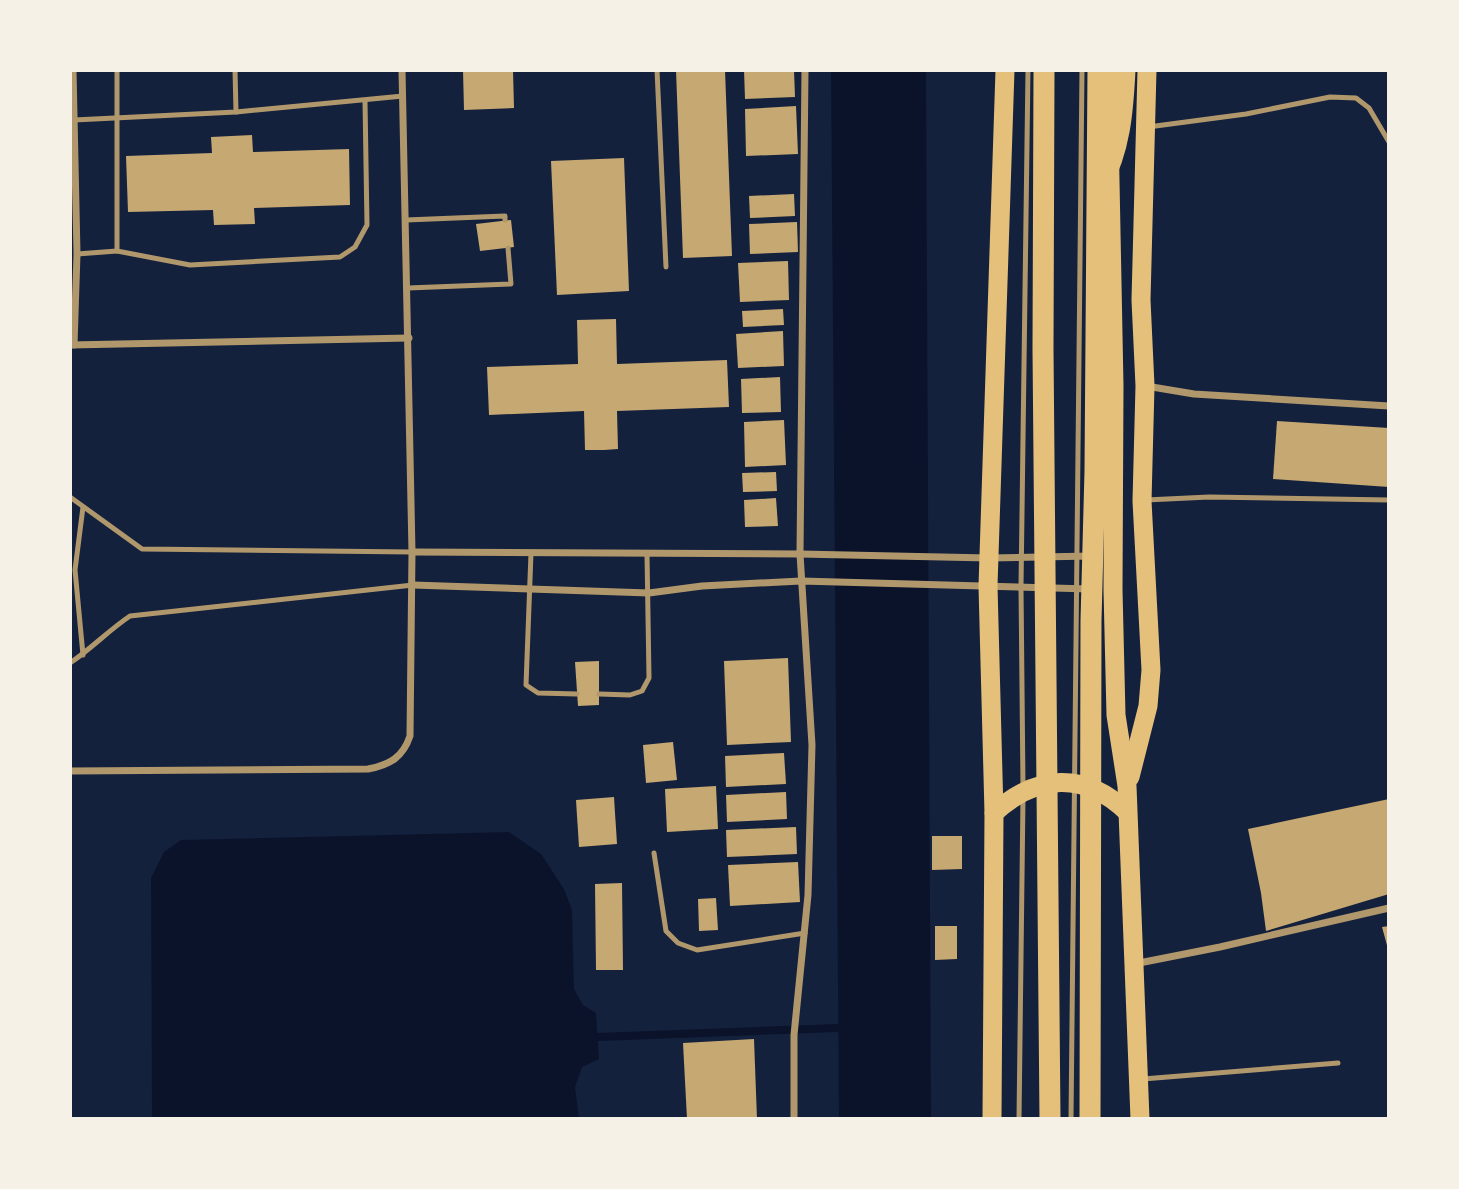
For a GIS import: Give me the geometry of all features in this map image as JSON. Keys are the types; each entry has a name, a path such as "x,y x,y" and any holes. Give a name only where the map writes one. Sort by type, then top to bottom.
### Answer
{"highway":[{"path":"992,1119 994,813 988,586 1005,70"},
{"path":"1044,70 1043,349 1050,1119"},
{"path":"1090,1119 1090,635 1095,471 1098,70"},
{"path":"1107,70 1115,414 1113,590 1116,715 1127,786 1140,1119"},
{"path":"1097,190 1112,164 1124,112 1125,70"},
{"path":"1127,786 1148,706 1150,670 1142,501 1145,386 1141,300 1147,70"},
{"path":"1115,414 1144,448"},
{"path":"994,813 1023,791 1048,783 1074,783 1103,792 1127,812"}],"street":[{"path":"70,771 368,769 396,760 406,748 410,736 413,585 409,338 411,288 402,70"},
{"path":"794,1119 794,1035 805,933 812,745 800,554 805,70"},
{"path":"72,75 77,254 72,345 409,338"},
{"path":"1145,386 1194,394 1389,406"},
{"path":"412,552 800,554 946,558 1114,556"},
{"path":"413,585 649,593 702,586 801,581 1113,590"},
{"path":"1133,964 1389,908"}],"lane":[{"path":"117,70 117,251"},
{"path":"235,70 236,112"},
{"path":"656,70 666,267"},
{"path":"1019,1119 1023,791 1021,587 1028,70"},
{"path":"1071,1119 1082,70"},
{"path":"74,120 236,112 403,96"},
{"path":"1145,128 1246,114 1330,97 1356,98 1369,108 1389,142"},
{"path":"77,254 117,251 190,265 340,257 355,247 367,225 365,101"},
{"path":"409,220 505,216 505,220"},
{"path":"411,288 511,284 508,248"},
{"path":"70,497 142,549 412,552"},
{"path":"1142,501 1209,497 1389,500"},
{"path":"83,507 75,570 83,654"},
{"path":"531,553 526,685 538,693 577,694"},
{"path":"599,694 629,695 642,691 649,678 647,554"},
{"path":"70,663 130,616 413,585"},
{"path":"654,853 666,931 678,943 697,950 805,933"},
{"path":"1140,1080 1338,1063"}],"water":[{"path":"831,70 926,70 931,1119 839,1119"},
{"path":"509,832 541,854 564,889 572,910 574,989 583,1005 596,1013 599,1059 582,1067 575,1087 579,1119 152,1119 151,878 164,852 181,840"}],"building":[{"path":"463,70 513,70 514,108 464,110"},
{"path":"676,70 725,70 732,256 683,258"},
{"path":"744,70 794,70 795,97 745,99"},
{"path":"796,106 798,154 746,156 745,109"},
{"path":"252,135 253,152 349,149 350,205 254,208 255,224 214,225 213,210 128,212 126,156 212,153 211,137"},
{"path":"624,158 629,291 557,295 551,161"},
{"path":"794,194 795,216 750,218 749,196"},
{"path":"511,220 514,247 480,251 476,224"},
{"path":"797,222 798,252 750,254 749,224"},
{"path":"788,261 789,300 740,302 738,263"},
{"path":"783,309 784,325 743,327 742,311"},
{"path":"616,319 617,364 727,360 729,407 617,411 618,449 604,450 585,450 584,411 489,415 487,367 578,364 577,320"},
{"path":"783,331 784,366 738,368 736,334"},
{"path":"780,377 781,412 742,413 741,379"},
{"path":"784,420 786,465 745,467 744,422"},
{"path":"1277,421 1389,428 1389,487 1273,479"},
{"path":"776,472 777,491 743,492 742,473"},
{"path":"776,498 778,526 745,527 744,500"},
{"path":"788,658 791,742 727,745 724,661"},
{"path":"599,661 599,705 578,706 575,662"},
{"path":"673,742 677,780 646,783 643,745"},
{"path":"784,753 786,784 726,787 725,756"},
{"path":"716,786 718,829 667,832 665,789"},
{"path":"786,792 787,819 727,822 726,795"},
{"path":"614,797 617,844 579,847 576,800"},
{"path":"1389,799 1389,894 1266,931 1248,829"},
{"path":"796,827 797,854 727,857 726,830"},
{"path":"932,836 962,836 962,869 932,870"},
{"path":"798,862 800,902 730,906 728,865"},
{"path":"622,883 623,970 596,970 595,884"},
{"path":"716,898 718,930 699,931 698,899"},
{"path":"935,926 957,926 957,959 935,960"},
{"path":"1389,926 1389,949 1388,949 1382,927"},
{"path":"754,1039 757,1119 687,1119 683,1043"}],"waterway":[{"path":"598,1037 838,1028"}]}
